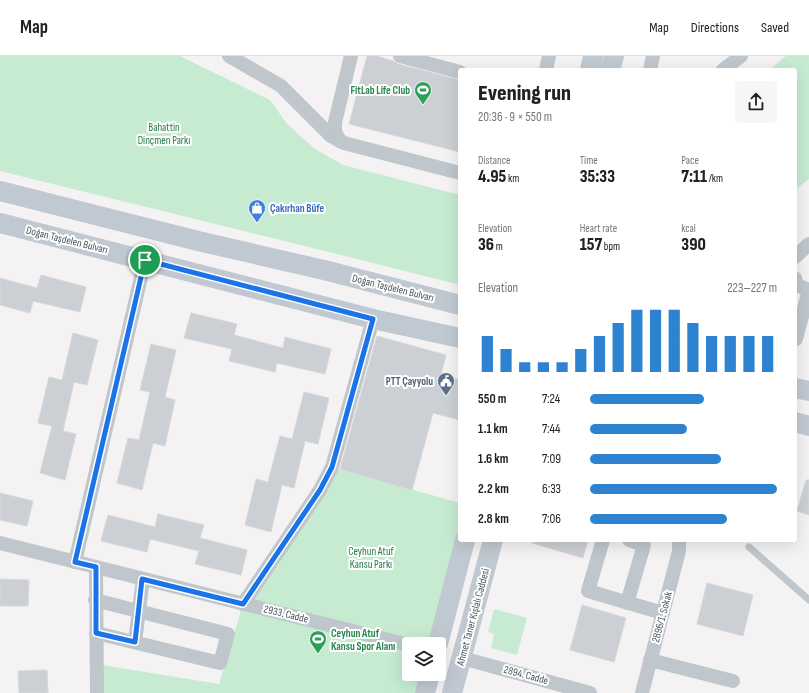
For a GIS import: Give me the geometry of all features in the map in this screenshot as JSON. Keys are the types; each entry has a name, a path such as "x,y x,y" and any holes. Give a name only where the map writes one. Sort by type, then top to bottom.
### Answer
{"main road":[{"path":"590,68 593,56"},
{"path":"611,68 614,56"},
{"name":"Doğan Taşdelen Bulvarı","path":"0,191 198,241 324,270 458,304"},
{"name":"Doğan Taşdelen Bulvarı","path":"0,223 373,319 458,338"},
{"path":"797,388 809,391"},
{"path":"797,423 809,426"},
{"path":"440,637 464,542"},
{"name":"Ahmet Taner Kışlalı Caddesi","path":"452,693 491,542"},
{"path":"446,654 462,658"},
{"path":"425,693 428,681"}],"street":[{"path":"229,56 281,86 331,136 340,142 458,173"},
{"path":"340,142 335,132 335,122 352,56"},
{"path":"400,56 458,71"},
{"path":"546,68 549,56"},
{"path":"650,68 653,56"},
{"path":"726,68 741,56"},
{"path":"797,255 809,244"},
{"path":"75,562 145,260"},
{"path":"797,286 809,290 797,335"},
{"path":"243,604 320,490 332,467 373,319"},
{"path":"602,542 588,590 663,613"},
{"path":"628,602 644,545 635,542"},
{"name":"2896/1. Sokak","path":"642,693 679,551 679,542"},
{"name":"2933. Cadde","path":"0,543 402,643"},
{"path":"96,567 95,600 97,693"},
{"path":"135,642 142,579"},
{"path":"95,600 228,634 220,663 96,633"},
{"name":"2894. Cadde","path":"462,658 590,693"},
{"path":"650,660 733,681"}],"lane":[{"path":"749,548 809,600"}],"green space":[{"name":"Bahattin Dinçmen Parkı","path":"0,56 180,56 270,100 287,124 315,149 343,165 458,194 458,284 353,258 0,171"},
{"path":"786,56 809,56 809,179 797,188 797,68 771,68"},
{"name":"Ceyhun Atuf Kansu Parkı","path":"332,467 458,502 458,542 460,542 439,637 402,637 402,681 428,681 425,693 97,693 96,664 219,684 243,604"},
{"path":"494,609 527,618 517,655 491,648 494,634 488,632"}],"building":[{"name":"FitLab Life Club","path":"367,56 377,56 398,64 458,79 458,151 349,124"},
{"path":"41,275 86,287 80,312 33,301 30,313 0,305 0,278 37,288"},
{"path":"191,313 237,324 234,335 283,348 285,337 331,349 325,374 277,363 275,372 229,361 232,349 184,338"},
{"path":"73,333 98,340 87,385 74,382 63,431 76,434 65,480 40,473 52,426 38,423 49,377 62,380"},
{"path":"377,336 446,355 441,375 458,379 458,419 433,413 412,490 340,469"},
{"path":"151,344 176,350 165,397 175,400 165,446 153,443 142,490 117,483 128,438 139,440 150,392 140,390"},
{"path":"304,392 329,398 318,444 305,441 294,488 282,485 271,532 245,525 256,479 268,482 280,436 292,439"},
{"path":"806,480 809,480 809,515 797,511"},
{"path":"0,493 33,501 27,526 0,520"},
{"path":"158,514 204,525 200,538 247,550 241,575 195,564 199,551 150,539 147,552 101,541 108,515 155,527"},
{"path":"532,542 587,542 583,558"},
{"path":"0,579 29,580 28,606 0,606"},
{"path":"707,583 753,595 743,636 697,624"},
{"path":"582,605 626,618 614,662 570,650"},
{"path":"47,670 48,693 19,693 18,671"}],"place":[{"name":"FitLab Life Club","path":"423,105"},
{"name":"Çakırhan Büfe","path":"257,223"},
{"name":"PTT Çayyolu","path":"446,396"},
{"name":"Ceyhun Atuf Kansu Spor Alanı","path":"318,654"}],"route":[{"path":"145,260 373,319 332,467 327,479 243,604 142,579 135,642 96,633 96,567 75,562 145,260"}]}
